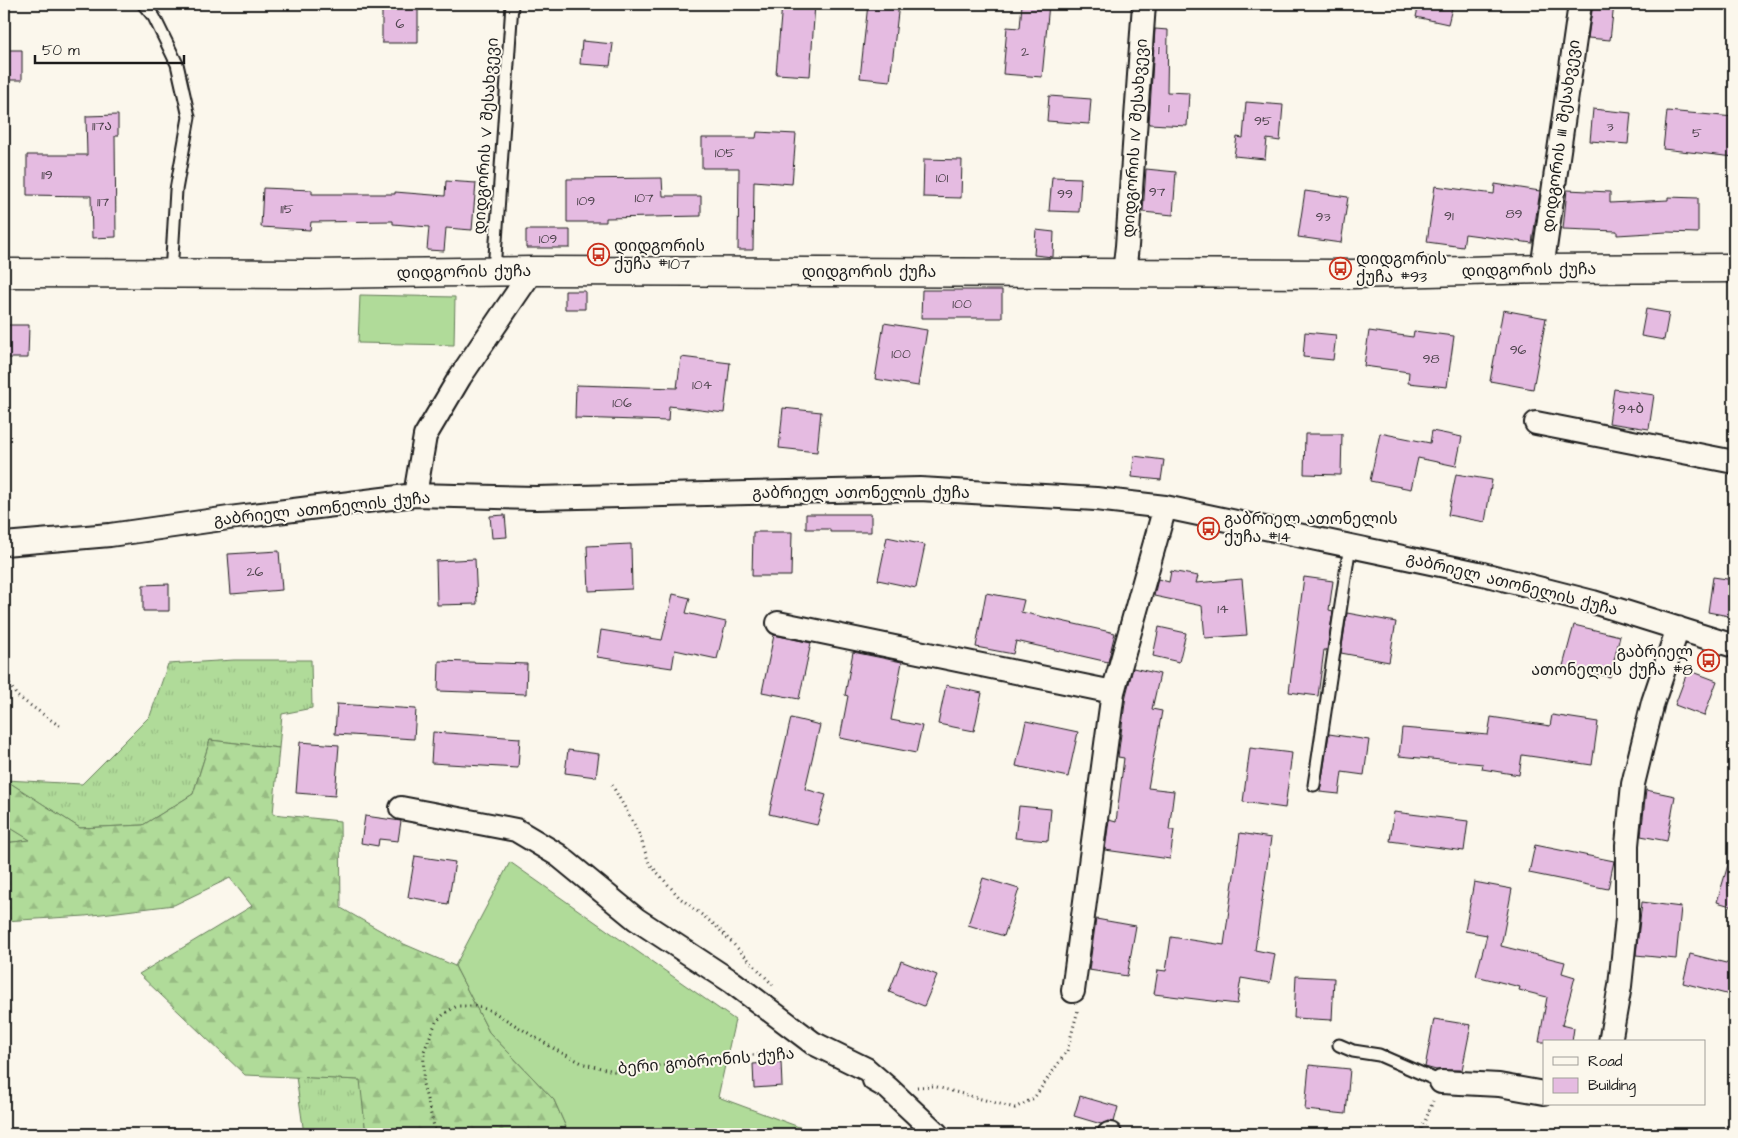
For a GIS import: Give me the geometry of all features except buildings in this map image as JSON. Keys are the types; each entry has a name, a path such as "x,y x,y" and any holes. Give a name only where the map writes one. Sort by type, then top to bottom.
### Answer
{"street":[{"name":"დიდგორის IV შესახვევი","path":"1124,273 1144,4"},
{"name":"დიდგორის III შესახვევი","path":"1542,269 1580,4"},
{"name":"დიდგორის ქუჩა","path":"4,273 171,274 532,271 1352,274 1542,269 1734,268"},
{"path":"415,495 425,436 460,377 532,271"},
{"path":"1536,423 1734,462"},
{"name":"გაბრიელ ათონელის ქუჩა","path":"4,544 110,535 228,518 415,495 536,498 920,489 1096,499 1165,507 1483,574 1593,602 1734,646"},
{"path":"1073,992 1113,692 1165,507"},
{"path":"778,624 1113,692"},
{"path":"1610,1040 1620,986 1627,918 1627,845 1633,784 1653,702 1678,628"},
{"path":"401,808 516,830 558,855 636,919 732,982 813,1043 866,1069 888,1088"},
{"name":"ბერი გობრონის ქუჩა","path":"794,1050 840,1061 888,1088 937,1134"},
{"path":"1441,1082 1499,1085 1543,1093"}],"lane":[{"path":"143,4 154,17 177,64 189,117 176,190 171,274"},
{"name":"დიდგორის V შესახვევი","path":"494,271 512,4"},
{"path":"1314,785 1350,545"},
{"path":"1339,1045 1353,1051 1379,1055 1441,1082"}],"path":[{"path":"4,612 8,640 4,655"},
{"path":"4,676 17,696 61,727"},
{"path":"612,786 638,830 649,863 680,898 714,925 774,986"},
{"path":"888,1088 933,1086 1015,1108 1034,1098 1067,1051 1079,1005 1073,992"},
{"name":"ბერი გობრონის ქუჩა","path":"436,1134 423,1084 424,1051 436,1022 445,1013 457,1006 475,1006 492,1011 556,1050 584,1064 614,1071 794,1050"},
{"path":"1420,1134 1441,1082"}],"green space":[{"path":"360,295 455,297 454,345 358,343"},
{"path":"234,660 311,660 312,708 282,714 279,748 210,740 193,794 143,825 80,828 5,780 82,784 150,716 168,664"},
{"path":"210,740 279,748 273,814 340,821 341,908 404,944 455,966 489,1032 554,1100 569,1134 366,1134 360,1080 245,1075 139,974 252,906 230,878 174,905 85,916 4,921 4,843 30,840 4,824 4,779 80,828 143,825 193,794"},
{"path":"4,824 31,840 4,843"},
{"path":"510,862 735,1020 718,1097 818,1134 569,1134 554,1100 489,1032 455,966"},
{"path":"296,1077 361,1080 366,1134 304,1134"}],"place":[{"name":"დიდგორის ქუჩა #107","path":"598,255"},
{"name":"დიდგორის ქუჩა #93","path":"1340,268"},
{"name":"გაბრიელ ათონელის ქუჩა #14","path":"1208,528"},
{"name":"გაბრიელ ათონელის ქუჩა #8","path":"1709,661"}]}
